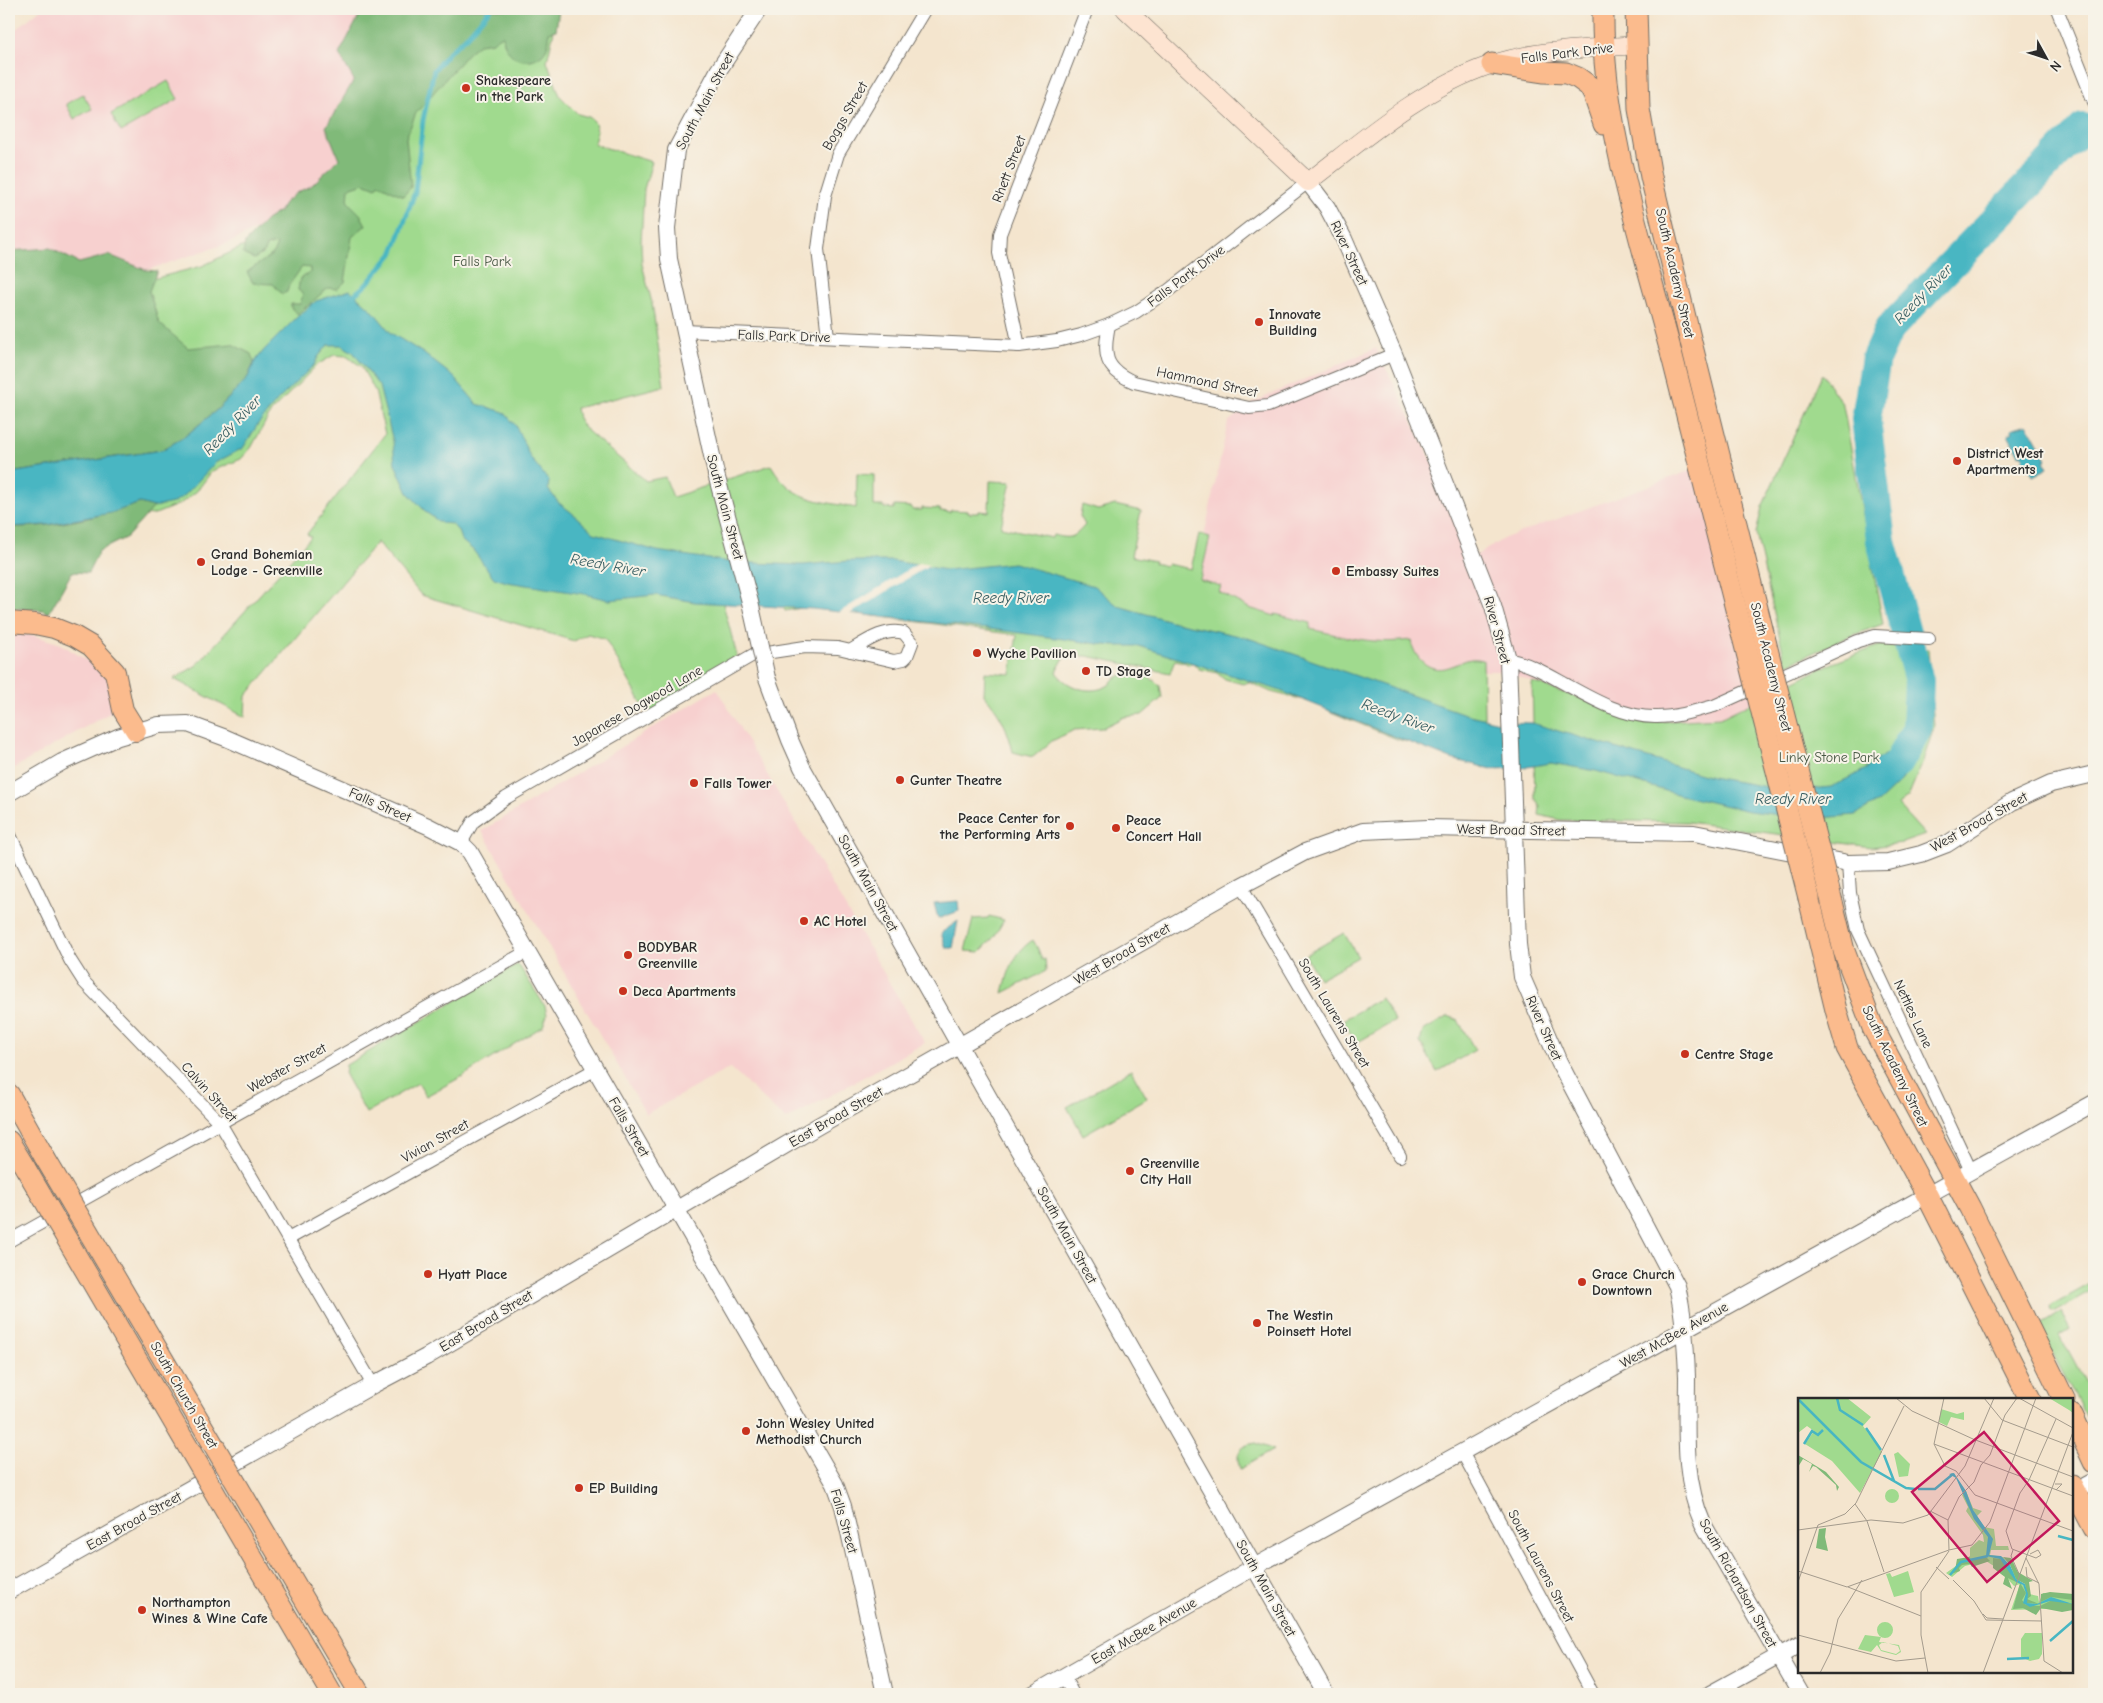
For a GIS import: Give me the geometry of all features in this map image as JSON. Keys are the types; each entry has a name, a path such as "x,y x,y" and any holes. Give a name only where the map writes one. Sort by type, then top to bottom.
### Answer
{"highway":[{"name":"South Academy Street","path":"1603,9 1602,48 1618,151 1672,356 1847,1048 1927,1195 2029,1398"},
{"name":"South Academy Street","path":"1636,9 1638,104 1651,177 1844,951 1873,1028 1962,1175 1970,1208 2064,1398"},
{"path":"1492,64 1566,74 1578,78 1589,86 1594,95 1603,121 1618,151"},
{"path":"2073,1417 2094,1462"},
{"path":"2073,1490 2094,1528"}],"main road":[{"name":"River Street","path":"1125,9 1308,182"},
{"name":"Falls Park Drive","path":"1308,182 1378,128 1413,104 1439,88 1492,64 1536,54 1636,45"},
{"path":"9,622 54,628 74,636 91,646 115,672 123,710 136,732"},
{"name":"South Church Street","path":"9,1094 360,1694"},
{"name":"South Church Street","path":"9,1142 332,1694"}],"street":[{"name":"South Main Street","path":"759,9 718,71 676,150 667,228 669,259 684,331 716,474 750,602 767,678 790,740 802,766 1326,1694"},
{"name":"Boggs Street","path":"828,336 818,249 825,196 838,154 925,9"},
{"name":"Rhett Street","path":"1018,346 999,253 1000,234 1087,9"},
{"path":"2057,9 2094,102"},
{"name":"Falls Park Drive","path":"684,331 709,334 828,336 1018,346 1057,341 1109,326 1136,312 1170,290 1308,182"},
{"name":"River Street","path":"1308,182 1327,207 1344,239 1394,354 1493,606 1508,659 1510,684 1519,959 1522,977 1559,1062 1677,1286 1682,1307 1683,1330"},
{"name":"Hammond Street","path":"1109,326 1105,346 1107,358 1119,375 1134,382 1258,408 1268,406 1394,354"},
{"path":"1508,659 1526,663 1590,698 1617,709 1640,716 1658,717 1692,712 1714,706 1847,645 1875,636 1929,638"},
{"name":"Japanese Dogwood Lane","path":"461,843 473,822 506,798 752,655 805,647 850,651"},
{"name":"Falls Street","path":"136,732 159,725 188,724 243,745 419,822 461,843 478,864 835,1484 843,1506 884,1694"},
{"path":"9,793 32,778 94,746 136,732"},
{"name":"West Broad Street","path":"960,1046 1241,886 1305,852 1363,831 1428,828 1694,833 1848,863 1888,862 1921,854 1947,844 2012,802 2051,784 2094,774"},
{"name":"Calvin Street","path":"9,833 70,960 84,982 220,1123 373,1385"},
{"name":"Nettles Lane","path":"1848,863 1850,893 1858,930 1962,1175"},
{"name":"South Laurens Street","path":"1241,886 1400,1156"},
{"name":"Webster Street","path":"9,1241 528,951"},
{"name":"East Broad Street","path":"9,1591 373,1385 426,1357 818,1126 960,1046"},
{"name":"Vivian Street","path":"288,1239 596,1069"},
{"name":"West McBee Avenue","path":"1254,1567 2094,1103"},
{"name":"South Richardson Street","path":"1683,1330 1687,1374 1687,1450 1695,1500 1703,1524 1801,1694"},
{"name":"South Laurens Street","path":"1462,1452 1593,1694"},
{"path":"2073,1490 2094,1481"},
{"name":"East McBee Avenue","path":"1033,1694 1254,1567"},
{"path":"1710,1694 1798,1646"},
{"path":"1064,1677 1073,1694"}],"shaded area":[{"path":"41,9 407,9 369,128 300,207 231,242 9,316 9,35"},
{"path":"1376,348 1460,518 1472,558 1505,538 1706,465 1764,696 1720,718 1649,722 1516,676 1509,671 1444,671 1235,608 1196,575 1228,422 1253,402"},
{"path":"9,633 32,635 61,644 86,660 108,678 113,711 9,771"},
{"path":"717,689 925,1043 786,1120 730,1068 646,1114 482,831"}],"green space":[{"path":"363,9 559,9 556,30 549,32 548,44 544,53 537,58 519,59 512,55 506,47 503,36 498,37 493,42 479,44 468,53 416,113 406,138 411,187 403,196 379,184 376,188 364,183 349,188 348,202 360,214 366,225 352,237 345,282 337,289 328,288 298,314 291,308 291,304 300,304 303,294 298,290 300,278 310,273 310,268 302,267 289,285 287,292 282,294 273,284 253,283 247,272 273,254 277,244 266,246 265,252 254,259 243,254 245,243 266,220 280,211 284,203 296,193 312,185 339,159 326,127 354,80 339,54"},
{"name":"Falls Park","path":"559,9 547,61 560,96 578,114 589,117 594,121 597,130 594,144 652,162 644,189 641,243 642,264 652,303 664,386 576,408 578,418 584,428 646,481 665,477 673,497 771,465 779,477 798,493 818,501 856,508 857,474 874,475 874,506 894,509 894,506 912,507 912,510 922,510 922,508 940,509 940,511 950,512 951,510 969,511 969,513 989,512 990,481 1011,482 1001,527 1052,538 1053,535 1071,537 1081,530 1085,525 1080,516 1082,505 1098,510 1115,505 1141,511 1131,556 1155,561 1154,563 1166,566 1167,564 1191,569 1199,534 1210,537 1200,580 1221,586 1219,592 1249,608 1275,616 1275,614 1311,623 1310,629 1348,637 1385,642 1411,640 1415,653 1419,658 1424,663 1435,668 1442,669 1469,659 1483,660 1485,768 1455,755 1397,739 1331,712 1319,704 1271,692 1249,682 1243,684 1225,679 1218,673 1199,669 1193,663 1189,665 1175,660 1170,673 1087,656 1065,656 1056,672 1066,682 1080,689 1087,690 1102,688 1123,675 1140,674 1160,686 1162,698 1142,715 1124,717 1102,728 1074,730 1052,741 1033,757 1013,752 1003,721 984,695 985,672 1011,674 1017,635 807,607 785,611 782,604 721,596 737,656 674,700 648,714 605,639 588,634 574,641 421,595 377,542 246,696 245,717 174,679 197,665 311,537 307,534 385,434 375,391 361,366 346,356 334,355 317,365 271,412 251,448 241,459 212,471 197,491 180,504 153,515 133,513 9,544 9,317 202,266 288,225 359,156 399,16"},
{"path":"168,81 178,99 121,132 111,114"},
{"path":"83,94 92,109 74,119 66,104"},
{"path":"50,248 79,263 109,255 146,270 157,271 149,291 159,323 188,348 232,344 251,354 254,363 247,379 218,409 184,437 162,450 9,473 9,251"},
{"path":"1822,374 1843,405 1883,624 1848,637 1786,665 1756,534 1762,507"},
{"path":"140,503 154,507 127,537 99,551 88,573 72,572 49,613 42,610 9,608 9,527 42,526 76,521"},
{"name":"Linky Stone Park","path":"1881,645 1928,649 1934,727 1923,761 1908,797 1898,805 1925,835 1902,843 1871,847 1688,822 1560,820 1539,815 1540,806 1535,798 1532,682 1649,722 1720,718 1828,665"},
{"path":"989,916 1004,920 994,937 980,952 965,951 973,919 988,918"},
{"path":"1344,933 1358,957 1319,979 1305,955"},
{"path":"1033,940 1042,960 1045,959 1046,971 1003,993 1016,957"},
{"path":"518,964 545,1006 547,1015 543,1026 463,1076 426,1096 418,1083 366,1113 345,1075 346,1065"},
{"path":"1381,998 1395,1021 1356,1043 1343,1020"},
{"path":"1448,1016 1458,1020 1475,1050 1437,1072 1420,1042 1423,1031"},
{"path":"1131,1070 1147,1098 1083,1135 1067,1107"},
{"path":"2094,1282 2094,1290 2055,1312 2051,1311 2052,1305"},
{"path":"2062,1312 2071,1329 2060,1335 2094,1398 2094,1432 2038,1326"},
{"path":"1256,1443 1273,1450 1240,1469 1238,1455 1240,1451 1246,1446"}],"water":[{"path":"350,290 373,311 391,333 423,353 454,377 477,404 504,412 516,426 530,457 549,481 548,489 559,503 594,533 657,551 729,562 803,565 849,561 893,561 946,570 1014,563 1094,586 1118,606 1171,621 1248,638 1465,714 1499,722 1532,723 1711,777 1790,791 1831,787 1866,769 1917,729 1919,750 1902,780 1879,802 1855,815 1810,819 1749,811 1680,795 1596,771 1551,763 1521,768 1492,769 1451,759 1278,690 1139,646 1113,646 1006,631 813,609 695,602 655,595 609,600 584,594 507,582 494,578 473,550 461,540 458,531 452,524 441,523 427,513 408,493 395,464 393,441 379,386 353,352 341,345 328,345 314,365 278,400 258,424 243,448 215,463 185,495 173,503 154,507 140,503 111,513 47,525 9,527 9,473 162,450 184,437 218,409 247,379 254,363 264,350 316,301"},
{"path":"2027,424 2047,459 2044,461 2048,468 2033,476 2021,461 2024,458 2021,454 2019,455 2008,435 2013,432 2011,429"},
{"path":"958,901 959,911 938,919 934,903"},
{"path":"958,921 953,948 946,948 941,933"}],"pier":[{"path":"919,563 929,565 847,616 835,615"}],"waterway":[{"path":"350,298 366,285 392,254 397,242 415,192 423,120 434,70 490,9"},
{"name":"Reedy River","path":"1897,764 1917,729 1919,681 1881,541 1866,419 1876,358 1889,329 2083,128"}],"place":[{"name":"Shakespeare in the Park","path":"466,88"},
{"name":"Innovate Building","path":"1259,322"},
{"name":"District West Apartments","path":"1957,461"},
{"name":"Grand Bohemian Lodge - Greenville","path":"201,562"},
{"name":"Embassy Suites","path":"1336,571"},
{"name":"Wyche Pavilion","path":"977,653"},
{"name":"TD Stage","path":"1086,671"},
{"name":"Gunter Theatre","path":"900,780"},
{"name":"Falls Tower","path":"694,783"},
{"name":"Peace Center for the Performing Arts","path":"1070,826"},
{"name":"Peace Concert Hall","path":"1116,828"},
{"name":"AC Hotel","path":"804,921"},
{"name":"BODYBAR Greenville","path":"628,955"},
{"name":"Deca Apartments","path":"623,991"},
{"name":"Centre Stage","path":"1685,1054"},
{"name":"Greenville City Hall","path":"1130,1171"},
{"name":"Hyatt Place","path":"428,1274"},
{"name":"Grace Church Downtown","path":"1582,1282"},
{"name":"The Westin Poinsett Hotel","path":"1257,1323"},
{"name":"John Wesley United Methodist Church","path":"746,1431"},
{"name":"EP Building","path":"579,1488"},
{"name":"Northampton Wines & Wine Cafe","path":"142,1610"}]}
